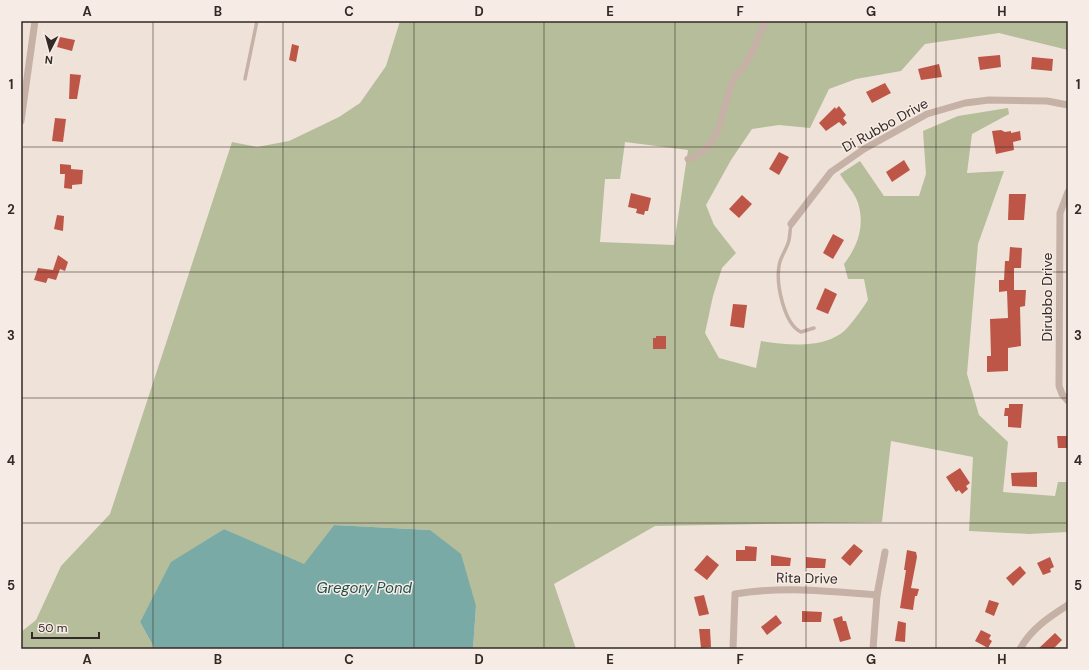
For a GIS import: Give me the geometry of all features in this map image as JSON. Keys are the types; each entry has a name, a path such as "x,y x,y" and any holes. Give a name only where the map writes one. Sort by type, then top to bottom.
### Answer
{"street":[{"path":"21,121 35,21"},
{"path":"688,159 704,151 712,144 732,82 747,62 766,21"},
{"name":"Di Rubbo Drive","path":"791,224 831,172 864,149 927,114 966,103 989,100 1046,101 1068,105"},
{"name":"Dirubbo Drive","path":"1068,192 1060,212 1059,386 1062,394 1068,401"},
{"path":"873,649 878,595 885,552"},
{"name":"Rita Drive","path":"733,649 736,594 777,590 848,592 878,595"},
{"path":"1020,649 1031,632 1047,618 1068,605"}],"lane":[{"path":"246,79 256,21"},
{"path":"791,224 789,241 779,266 781,296 786,312 799,331 804,332 814,328"}],"green space":[{"path":"400,21 1068,21 1068,50 999,33 925,44 901,71 856,79 829,89 810,128 779,125 752,129 731,160 706,205 714,225 736,253 722,268 713,296 705,333 719,358 756,368 761,341 783,344 819,343 840,334 851,324 868,300 864,279 848,279 844,264 856,243 859,235 861,220 857,199 840,174 860,161 884,196 919,196 926,174 923,131 958,116 1008,108 1009,114 972,134 967,173 1004,171 978,244 967,374 979,415 1008,442 1003,492 1055,496 1058,482 1068,482 1068,532 1029,534 969,531 973,457 891,441 882,522 655,526 554,584 576,649 473,649 476,606 430,530 334,525 304,565 224,529 172,562 140,622 155,649 21,649 21,632 36,620 61,566 110,514 232,142 257,147 289,141 339,117 360,103 386,66","holes":["625,142 688,150 674,245 600,242 605,179 620,179"]}],"water":[{"name":"Gregory Pond","path":"334,525 430,530 461,554 476,606 473,649 155,649 140,622 171,562 224,529 304,564"}],"building":[{"path":"60,37 75,40 72,51 57,47"},
{"path":"292,44 299,46 296,62 289,60"},
{"path":"1000,55 1001,67 980,70 978,57"},
{"path":"1032,57 1053,59 1052,71 1031,69"},
{"path":"939,64 942,77 921,80 918,69"},
{"path":"70,74 81,75 77,99 69,99"},
{"path":"885,83 891,93 872,103 866,92"},
{"path":"839,106 846,115 843,118 847,123 843,126 839,122 826,131 819,123 835,107 836,109"},
{"path":"55,118 66,119 63,142 52,141"},
{"path":"1001,130 1005,132 1011,131 1011,133 1020,131 1021,140 1013,142 1014,150 996,154 992,131"},
{"path":"779,152 789,157 779,175 769,169"},
{"path":"904,160 910,170 892,182 886,172"},
{"path":"60,164 71,165 71,169 83,170 82,184 72,185 72,189 64,188 65,174 60,174"},
{"path":"631,193 651,198 648,211 645,211 644,215 636,213 637,209 628,207"},
{"path":"1009,194 1026,194 1024,220 1008,220"},
{"path":"742,195 752,204 739,218 729,209"},
{"path":"57,215 64,216 63,231 54,229"},
{"path":"833,234 844,240 833,259 823,253"},
{"path":"1010,247 1022,248 1021,268 1014,268 1014,290 1026,290 1025,306 1020,307 1021,346 1008,348 1008,371 987,372 987,356 991,356 990,319 1008,318 1007,291 999,292 999,280 1004,280 1005,261 1009,261"},
{"path":"58,255 68,262 65,271 60,269 56,280 48,278 46,283 34,280 38,268 53,270"},
{"path":"825,288 837,294 828,314 816,309"},
{"path":"733,304 747,305 744,328 730,326"},
{"path":"656,336 666,336 666,349 653,349 653,338 656,338"},
{"path":"1009,404 1023,404 1021,428 1008,427 1008,416 1004,416 1005,408 1009,408"},
{"path":"1057,436 1068,436 1068,448 1058,448"},
{"path":"960,468 970,483 966,486 968,489 962,494 959,490 956,492 946,477"},
{"path":"1037,472 1037,487 1012,486 1011,473"},
{"path":"854,544 863,551 850,566 841,558"},
{"path":"745,546 757,547 756,561 736,561 736,550 745,550"},
{"path":"907,550 916,552 917,557 911,588 919,589 917,596 915,596 913,610 900,608 906,570 904,570"},
{"path":"707,555 719,565 707,580 694,570"},
{"path":"771,555 791,558 790,566 771,566"},
{"path":"806,557 826,559 825,568 806,568"},
{"path":"1050,557 1054,567 1050,569 1051,572 1043,575 1037,563"},
{"path":"1020,566 1026,573 1013,586 1006,578"},
{"path":"704,595 709,614 699,616 694,597"},
{"path":"989,600 999,603 994,616 985,612"},
{"path":"802,611 822,612 821,622 802,622"},
{"path":"776,615 782,623 767,635 761,627"},
{"path":"842,616 843,621 846,621 851,639 840,642 833,619"},
{"path":"898,621 906,623 905,642 895,641"},
{"path":"699,629 710,629 711,647 701,648"},
{"path":"981,630 991,635 989,639 992,641 988,648 975,641"},
{"path":"1055,633 1062,640 1053,649 1038,649"}]}
